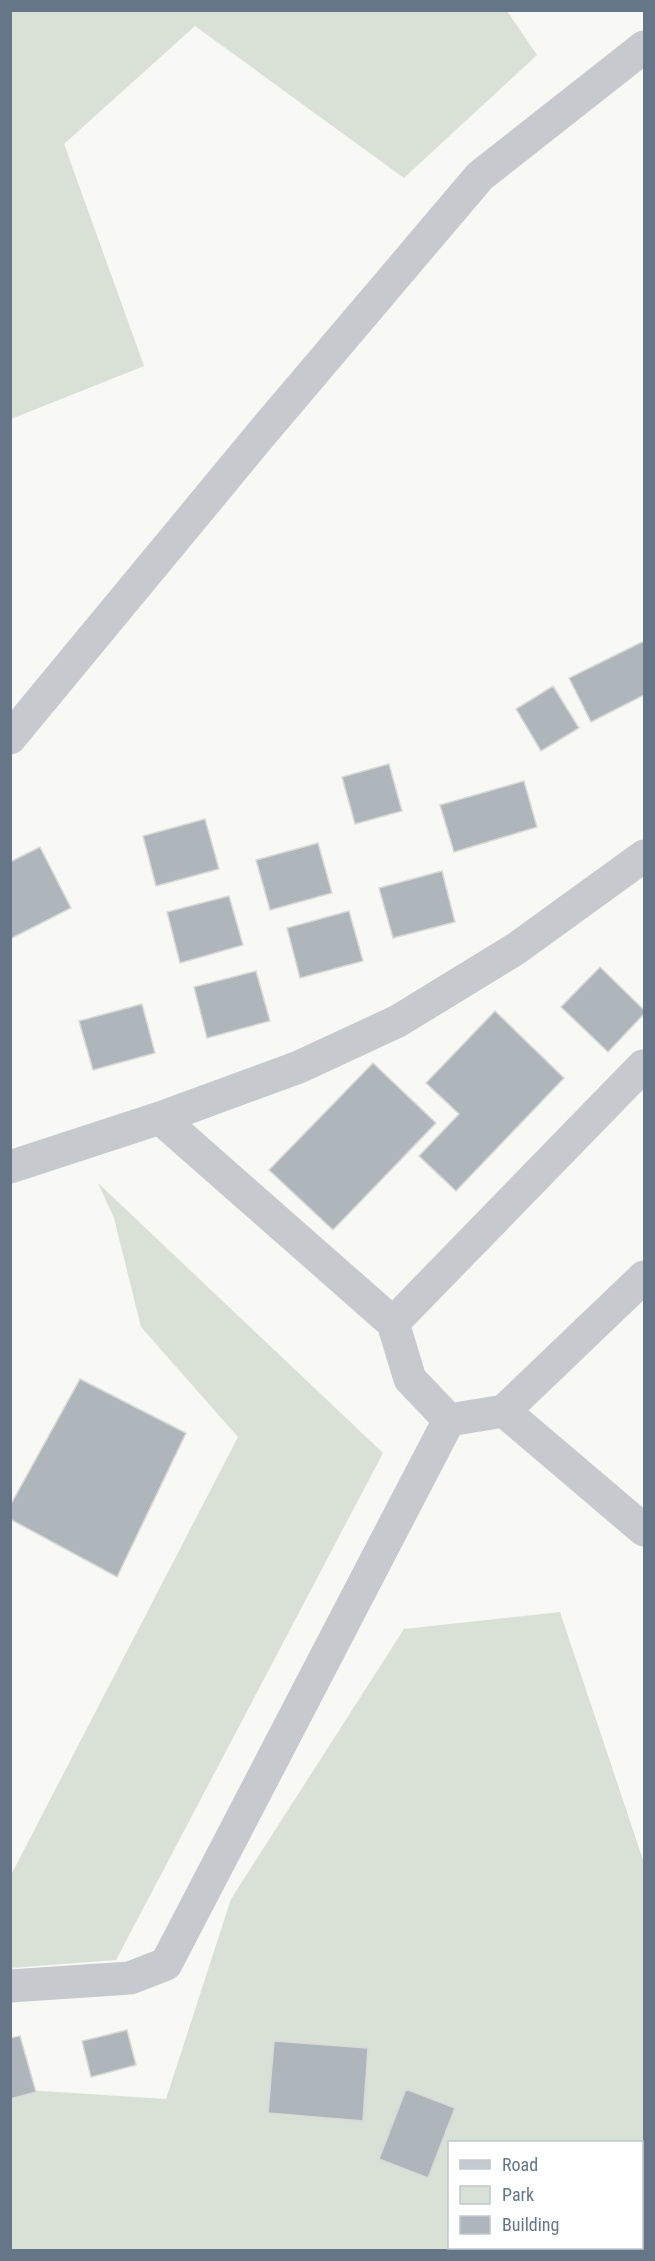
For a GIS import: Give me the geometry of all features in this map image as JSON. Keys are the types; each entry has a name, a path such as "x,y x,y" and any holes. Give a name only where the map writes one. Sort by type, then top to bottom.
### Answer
{"street":[{"path":"10,738 263,432 480,176 645,47"},
{"path":"10,1167 160,1118 299,1067 398,1021 517,948 645,856"},
{"path":"393,1323 644,1066"},
{"path":"160,1118 393,1323 410,1379 449,1420"},
{"path":"449,1420 504,1411 645,1276"},
{"path":"504,1411 645,1530"},
{"path":"10,1986 130,1978 166,1964 449,1420"}],"green space":[{"path":"11,10 507,11 537,55 404,178 195,26 64,144 144,366 11,419"},
{"path":"98,1183 383,1453 116,1960 11,1968 11,1875 238,1437 141,1327 114,1218"},
{"path":"560,1612 644,1863 644,2250 11,2250 10,2101 26,2090 166,2099 231,1899 404,1629"}],"building":[{"path":"644,641 644,695 591,722 569,678"},
{"path":"553,686 579,728 541,751 516,709"},
{"path":"389,764 402,811 355,824 342,777"},
{"path":"524,781 537,827 454,852 440,805"},
{"path":"205,819 219,869 156,886 143,836"},
{"path":"318,843 332,893 270,910 256,860"},
{"path":"40,847 71,908 10,939 10,862"},
{"path":"442,871 455,922 393,938 379,888"},
{"path":"229,896 243,945 180,963 167,912"},
{"path":"349,911 363,961 300,978 287,928"},
{"path":"600,967 644,1010 644,1014 608,1052 561,1007"},
{"path":"256,971 270,1021 207,1038 194,987"},
{"path":"142,1004 155,1053 93,1070 79,1021"},
{"path":"495,1011 564,1078 456,1191 419,1156 459,1114 426,1083"},
{"path":"373,1063 436,1123 333,1230 269,1170"},
{"path":"80,1379 186,1433 117,1577 10,1519 10,1506"},
{"path":"127,2030 136,2065 91,2077 82,2041"},
{"path":"20,2036 36,2092 10,2099 10,2038"},
{"path":"274,2041 368,2048 363,2121 268,2113"},
{"path":"406,2089 455,2108 428,2178 379,2159"}]}
